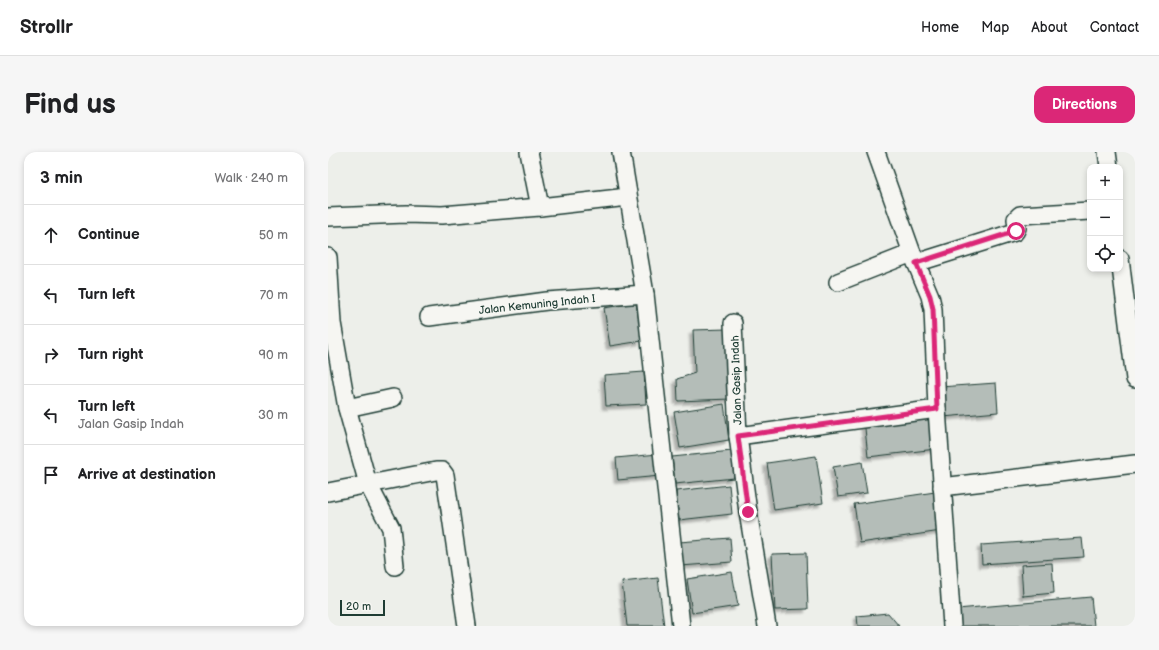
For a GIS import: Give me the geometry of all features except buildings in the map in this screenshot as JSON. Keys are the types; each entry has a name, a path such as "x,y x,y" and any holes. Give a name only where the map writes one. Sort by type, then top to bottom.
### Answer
{"street":[{"path":"529,152 540,207"},
{"path":"621,152 645,294 681,626"},
{"path":"876,152 914,258 930,296 933,309 937,409 952,626"},
{"path":"1107,152 1109,164"},
{"path":"328,217 442,214 540,207 628,197"},
{"path":"838,282 914,258 1015,232 1017,228 1016,219 1020,216 1087,211"},
{"path":"328,257 332,323 347,408 368,484 392,528 395,566"},
{"path":"1122,272 1135,379"},
{"name":"Jalan Kemuning Indah I","path":"429,317 547,301 645,294"},
{"name":"Jalan Gasip Indah","path":"734,323 738,436 748,512 767,626"},
{"path":"347,408 393,398"},
{"path":"738,436 937,409"},
{"path":"942,487 1135,464"},
{"path":"328,492 442,471 445,475 467,626"}],"route":[{"path":"748,512 738,436 937,409 933,309 930,296 916,263 1016,231"}]}
